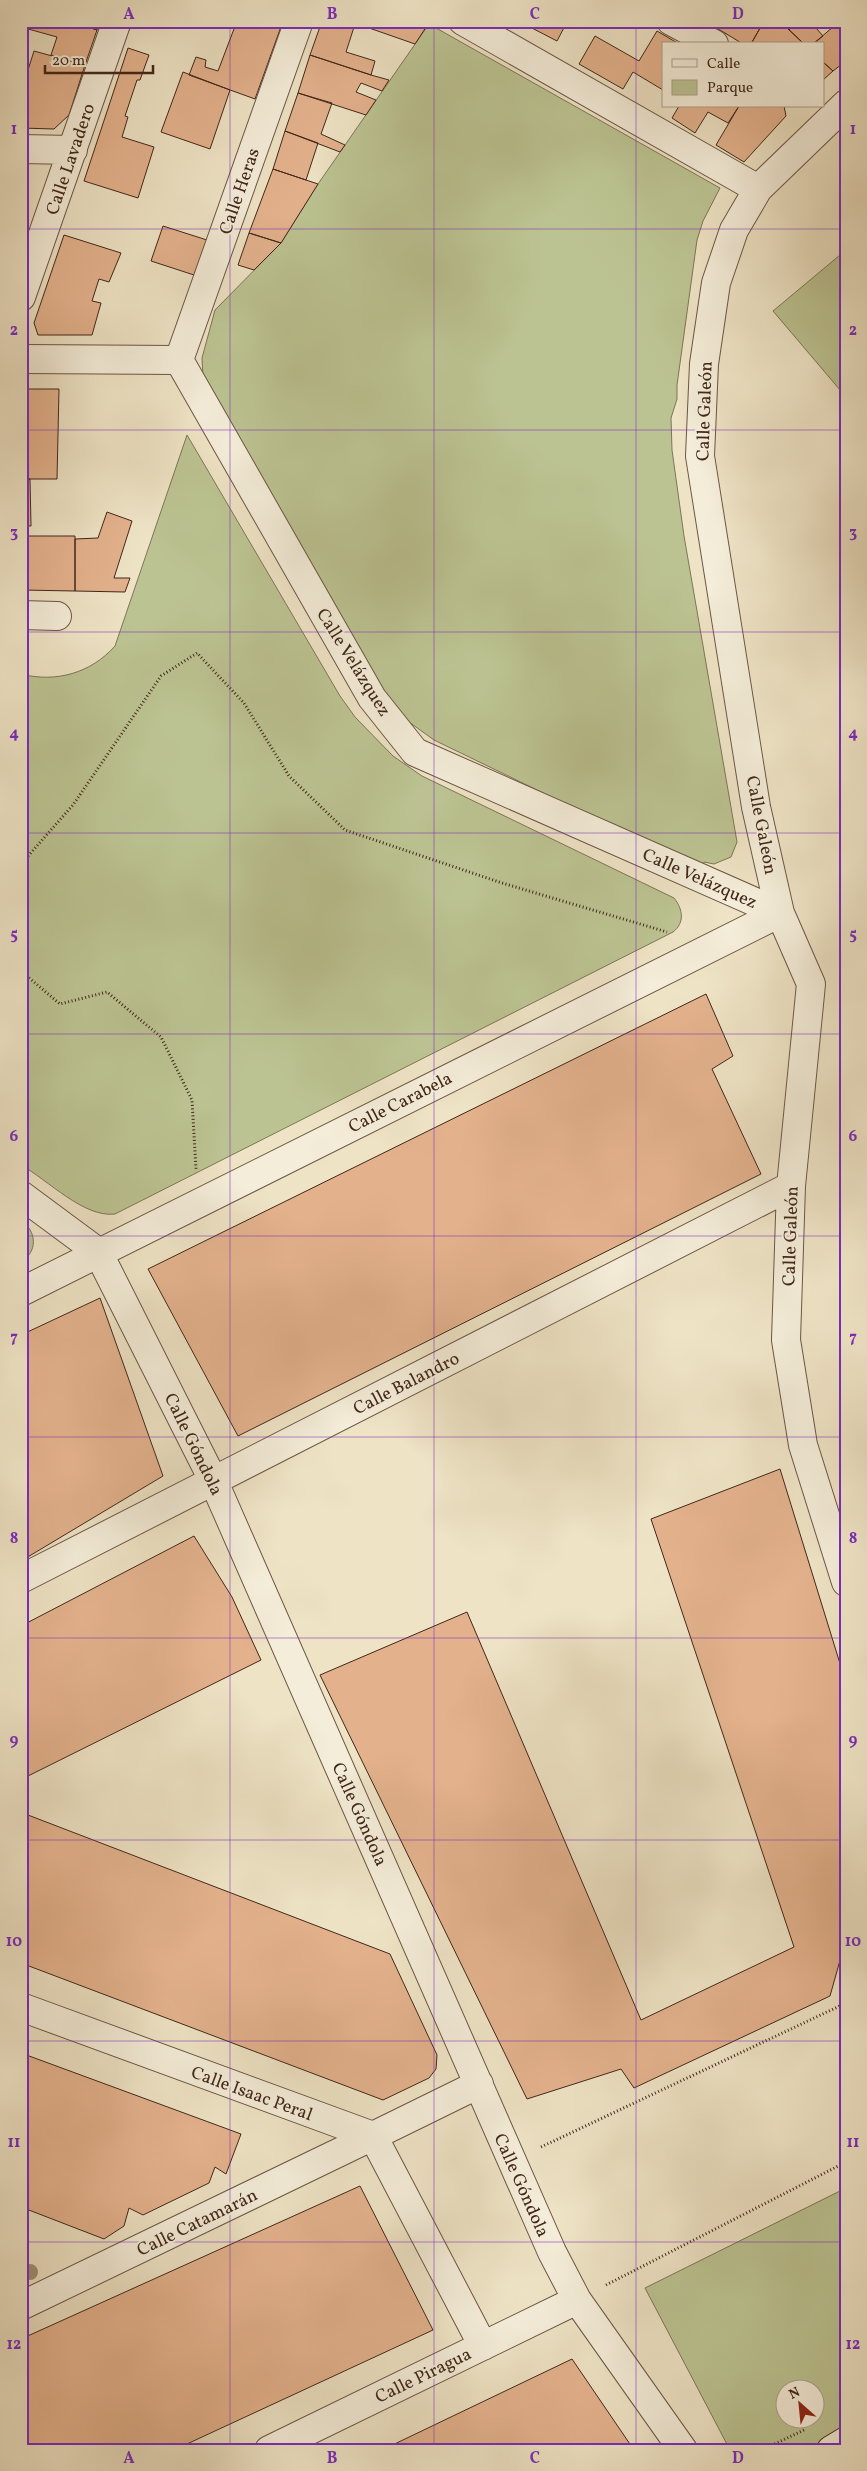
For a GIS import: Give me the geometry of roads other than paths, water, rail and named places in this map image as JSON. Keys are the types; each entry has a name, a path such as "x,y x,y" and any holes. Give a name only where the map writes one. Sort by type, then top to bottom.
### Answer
{"street":[{"name":"Calle Lavadero","path":"21,297 117,21"},
{"name":"Calle Heras","path":"179,360 299,21"},
{"path":"463,21 758,189"},
{"path":"671,21 710,42"},
{"name":"Calle Galeón","path":"836,104 758,189 734,230 716,283 704,364 700,456 756,807 780,914 811,984 791,1186 786,1340 803,1445 846,1582"},
{"path":"21,149 73,150"},
{"path":"21,359 179,360"},
{"name":"Calle Velázquez","path":"179,360 372,698 415,752 780,914"},
{"path":"21,615 57,616"},
{"name":"Calle Carabela","path":"21,1292 714,945 780,914"},
{"name":"Calle Balandro","path":"21,1579 791,1186"},
{"name":"Calle Góndola","path":"21,1195 98,1252 214,1482 552,2252 577,2300 683,2450"},
{"name":"Calle Isaac Peral","path":"21,2007 373,2136"},
{"path":"479,2084 373,2136 482,2346"},
{"name":"Calle Catamarán","path":"21,2306 373,2136"},
{"name":"Calle Piragua","path":"269,2450 577,2300"},
{"path":"820,2450 846,2440"},
{"path":"831,2450 846,2440"}]}
